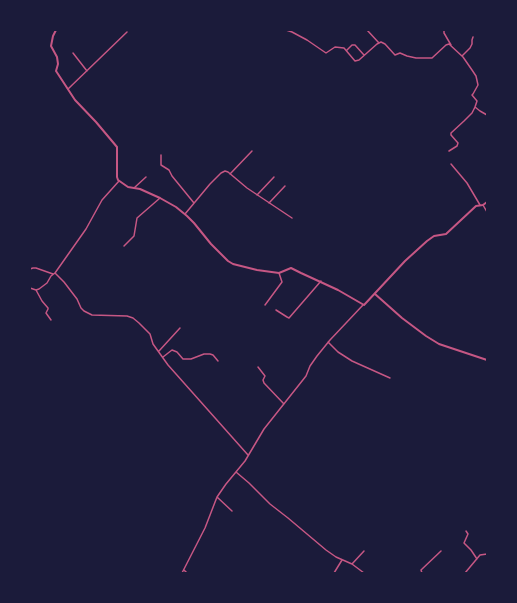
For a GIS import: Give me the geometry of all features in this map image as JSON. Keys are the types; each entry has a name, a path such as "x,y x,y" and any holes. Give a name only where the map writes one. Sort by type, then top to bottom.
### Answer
{"street":[{"path":"56,30 51,46 57,57 58,64 56,71 75,100 117,146 117,177 119,181 128,187 140,189 176,207 194,223 211,244 228,261 238,266 278,273 291,268 338,290 364,305"},
{"path":"286,30 307,40 324,52 327,52 336,46 341,47 346,50 355,61 359,60 379,43"},
{"path":"367,30 379,43 384,43 395,55 400,53 416,58 432,58 446,45 451,45"},
{"path":"444,30 444,33 451,45 462,56 478,81 478,87 472,95 477,101 476,107 472,113 451,133 458,143 449,151"},
{"path":"68,89 127,32"},
{"path":"462,56 470,48 473,37"},
{"path":"346,50 352,45 355,45 364,55"},
{"path":"73,53 87,71"},
{"path":"476,107 487,115"},
{"path":"230,174 252,151"},
{"path":"161,155 161,165 169,170 172,176 194,203"},
{"path":"451,164 467,183 487,212"},
{"path":"185,214 221,173 225,171 247,188 292,218"},
{"path":"134,188 146,177"},
{"path":"257,194 274,177"},
{"path":"31,289 39,289 47,283 82,234 102,200 119,181"},
{"path":"269,203 285,186"},
{"path":"124,246 134,236 137,218 160,198"},
{"path":"182,573 205,528 217,497 245,461 264,429 306,376 310,366 328,342 405,261 427,241 434,236 446,234 476,206 487,202"},
{"path":"30,269 36,268 54,274 67,286 81,308 92,315 127,316 139,322 150,334 153,344 173,370 248,455"},
{"path":"265,305 282,282 278,273"},
{"path":"276,310 290,318 320,281"},
{"path":"36,290 48,308 46,313 51,320"},
{"path":"375,294 402,318 439,344 487,360"},
{"path":"159,351 180,328"},
{"path":"328,342 338,352 352,361 390,378"},
{"path":"163,356 172,350 177,352 184,359 191,359 204,354 210,354 213,355 218,361"},
{"path":"258,367 265,376 264,382 266,386 284,404"},
{"path":"236,472 274,507 336,558 352,564 364,573"},
{"path":"217,497 232,511"},
{"path":"466,531 468,534 464,544 471,550 476,559"},
{"path":"352,564 364,551"},
{"path":"422,573 421,570 441,551"},
{"path":"465,573 476,559 482,554 487,554"},
{"path":"334,573 342,560"},
{"path":"184,570 187,573"}]}
